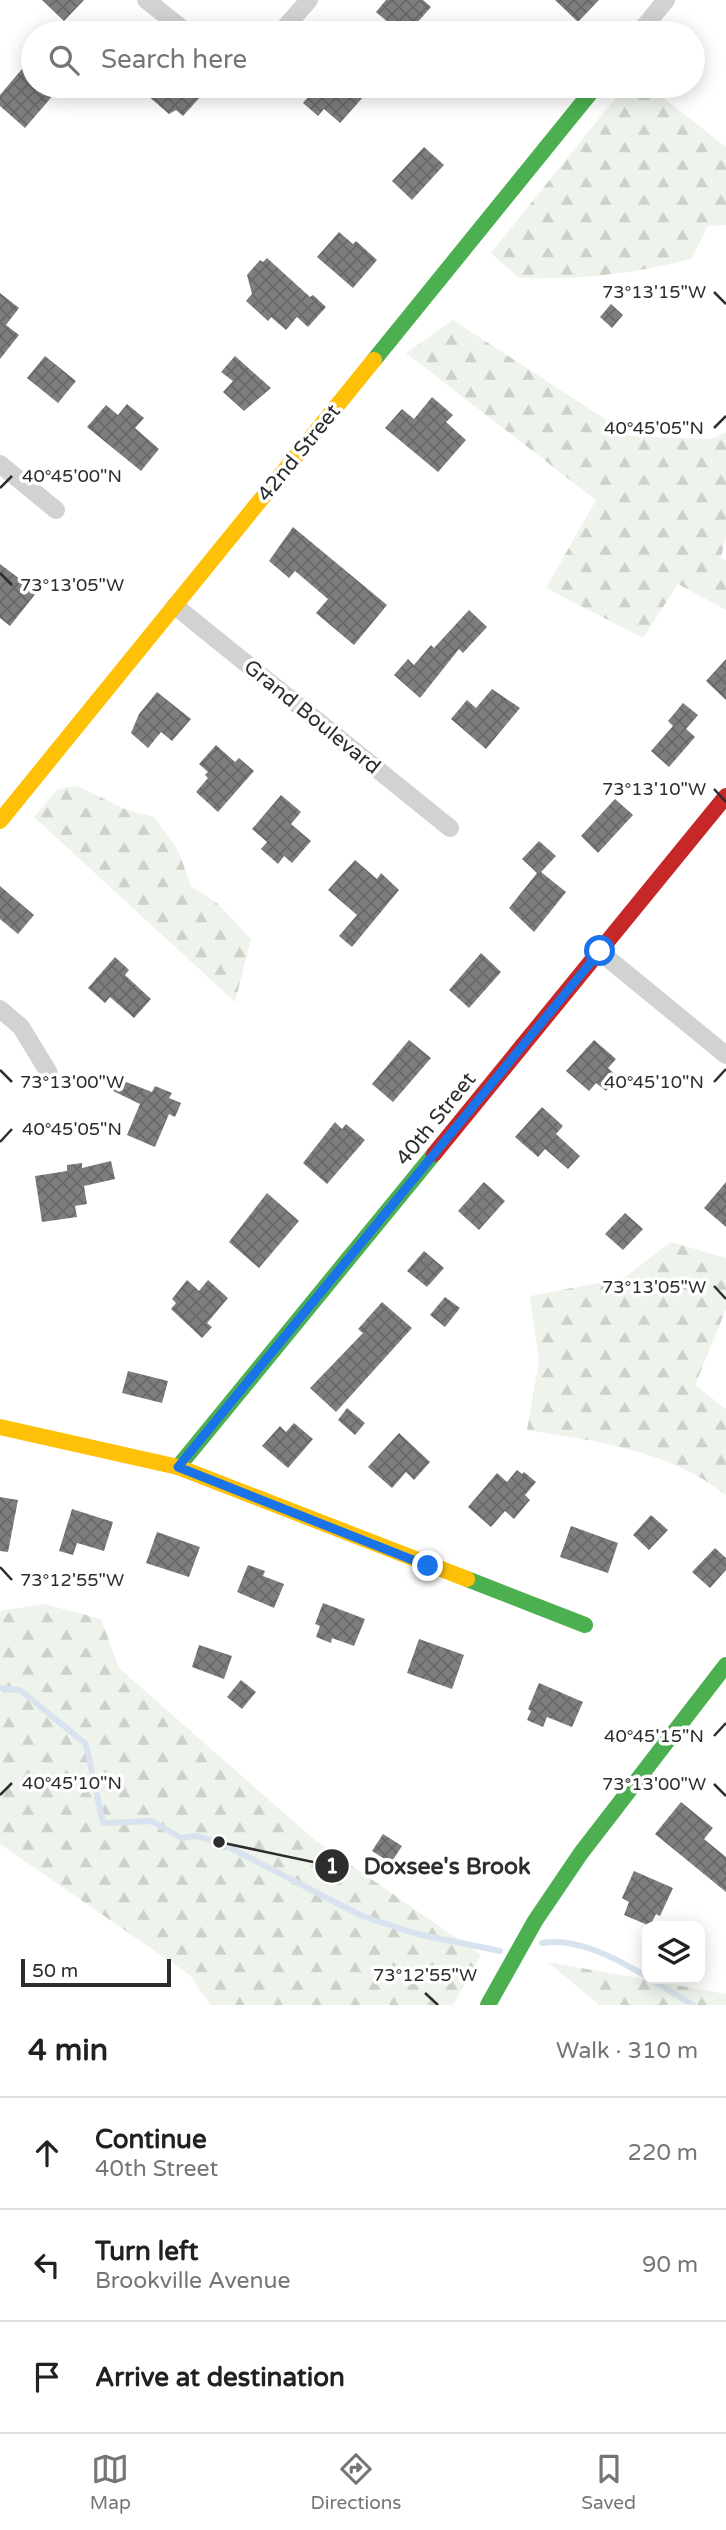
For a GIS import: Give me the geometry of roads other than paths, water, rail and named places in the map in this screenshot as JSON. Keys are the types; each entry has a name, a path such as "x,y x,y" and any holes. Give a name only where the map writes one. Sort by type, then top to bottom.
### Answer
{"street":[{"path":"146,0 173,21"},
{"path":"291,21 309,0"},
{"path":"649,21 666,0"},
{"name":"42nd Street","path":"0,821 586,98"},
{"path":"0,464 56,510"},
{"name":"Grand Boulevard","path":"175,606 450,828"},
{"name":"40th Street","path":"178,1467 726,796"},
{"path":"600,951 726,1055"},
{"path":"0,1009 21,1027 49,1073"},
{"path":"0,1427 178,1467 585,1625"},
{"path":"488,2005 535,1921 582,1853 722,1675"}],"waterway":[{"path":"0,1688 20,1690 86,1744 103,1823 151,1821 181,1838 195,1836 219,1842 362,1916 417,1934 500,1951"},
{"path":"542,1943 583,1946 642,1974"},
{"path":"658,1984 693,2005"}],"place":[{"name":"Doxsee's Brook","path":"219,1842"}]}
